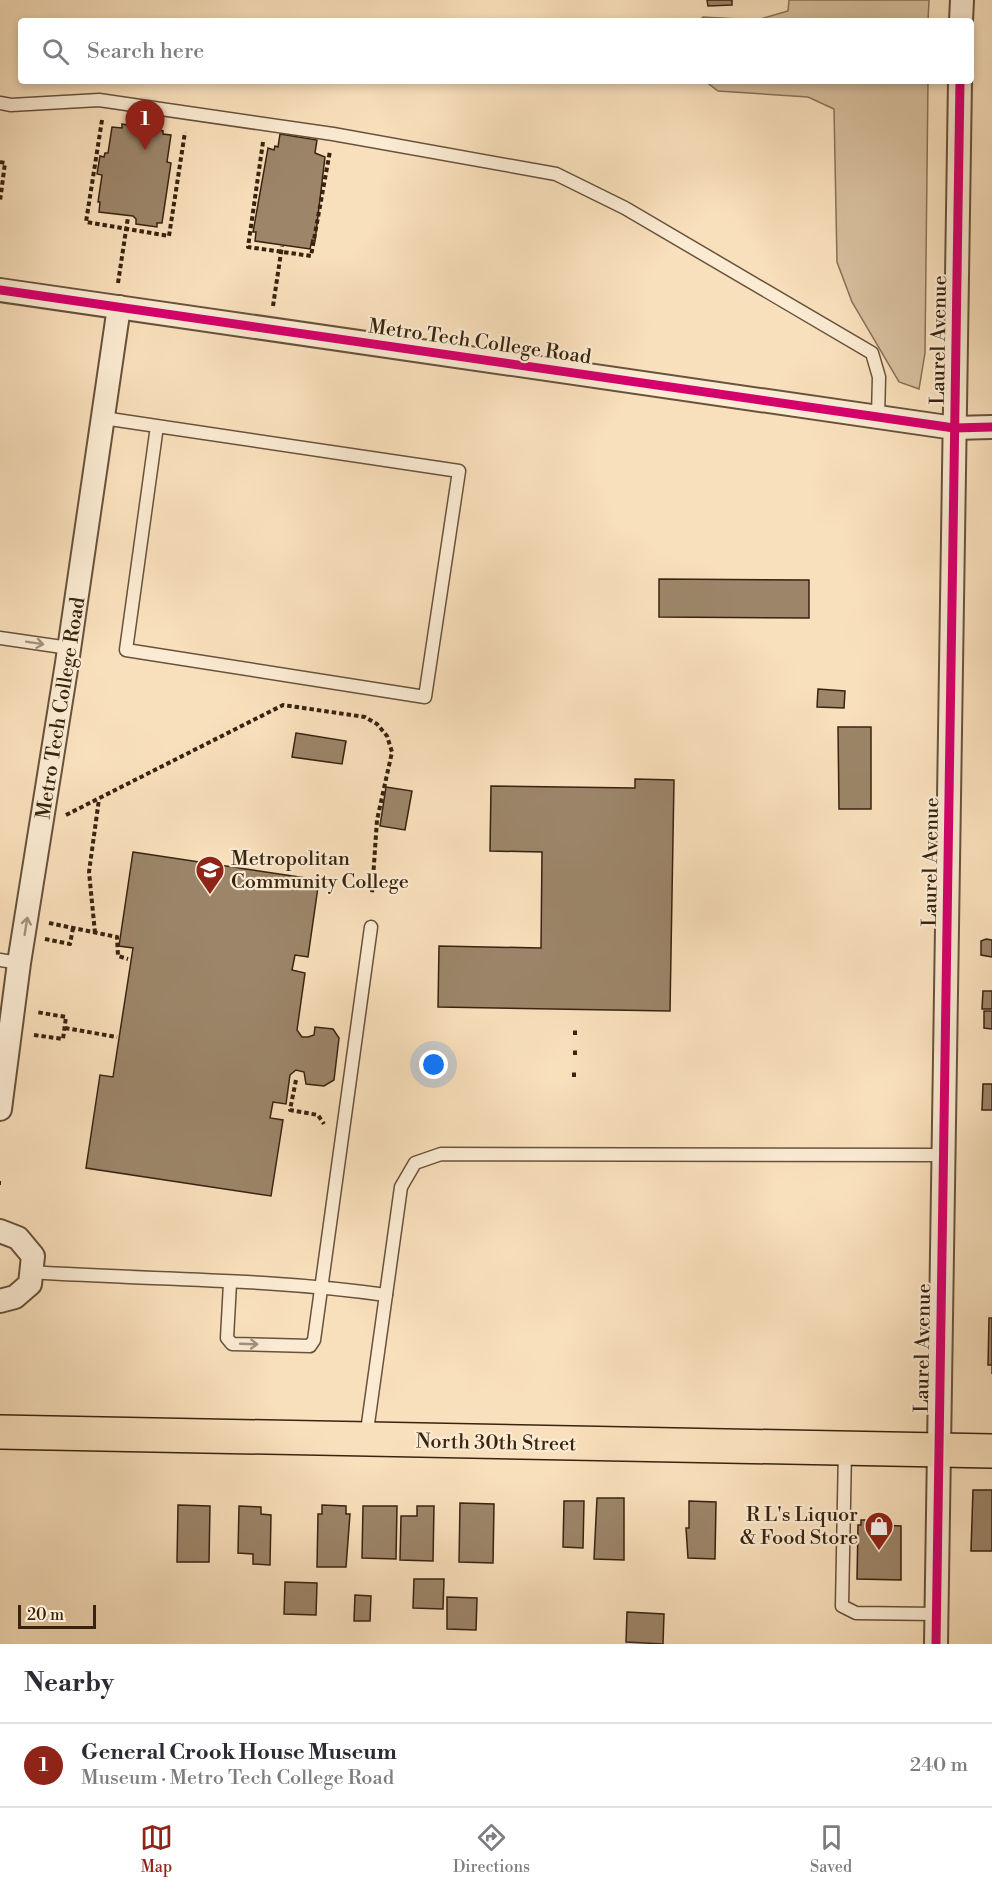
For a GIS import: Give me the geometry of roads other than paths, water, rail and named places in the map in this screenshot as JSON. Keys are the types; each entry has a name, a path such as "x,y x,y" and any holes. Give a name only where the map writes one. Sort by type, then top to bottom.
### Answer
{"highway":[{"name":"North 30th Street","path":"0,1432 992,1451"}],"street":[{"path":"961,18 962,0"},
{"name":"Laurel Avenue","path":"936,1644 960,84"},
{"name":"Metro Tech College Road","path":"0,290 954,428 992,427"},
{"name":"Metro Tech College Road","path":"0,1109 10,961 69,648 119,307"},
{"path":"0,1231 18,1238 33,1256 30,1284 15,1297 0,1301"}],"lane":[{"path":"0,103 11,105 99,100 333,134 556,174 625,208 872,353 879,377 878,417"},
{"path":"103,418 157,426 459,471 425,697 126,650 157,426"},
{"path":"0,638 69,648"},
{"path":"230,1283 227,1338 232,1344 310,1346 314,1340 322,1286 371,927"},
{"path":"366,1439 401,1187 415,1163 441,1154 943,1155"},
{"path":"32,1272 322,1286 386,1295"},
{"path":"845,1448 842,1606 856,1613 937,1614"}],"place":[{"name":"General Crook House Museum","path":"145,150"},
{"name":"Metropolitan Community College","path":"210,896"},
{"name":"R L's Liquor & Food Store","path":"879,1552"}]}
